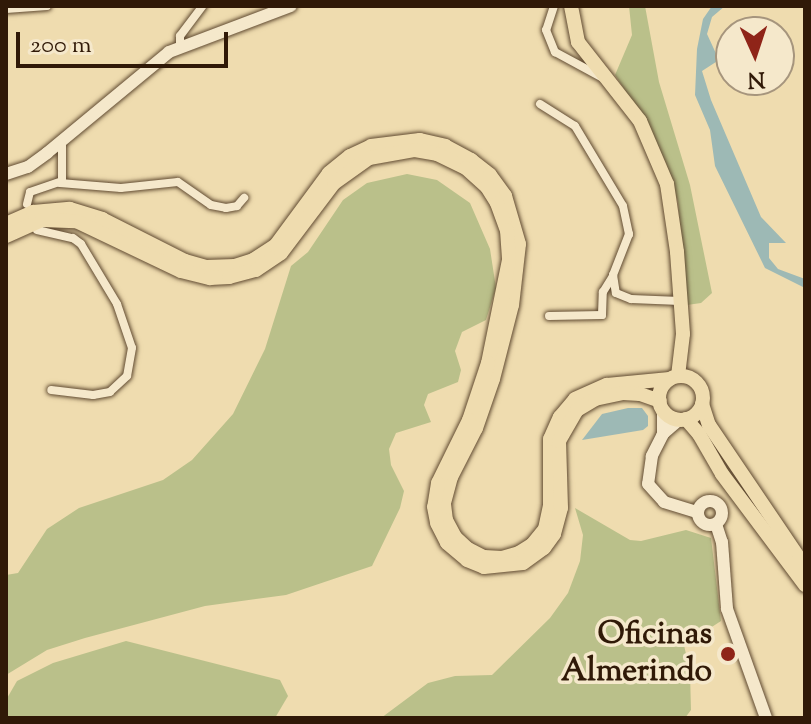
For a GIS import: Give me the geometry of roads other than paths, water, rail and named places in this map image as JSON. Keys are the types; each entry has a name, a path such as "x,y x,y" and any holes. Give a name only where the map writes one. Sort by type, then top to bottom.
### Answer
{"main road":[{"path":"571,6 578,42 640,121 667,184 676,237 683,334 697,382 703,392 708,436 722,474 805,585"},
{"path":"6,224 33,212 70,209 102,219 185,261 206,267 235,266 253,260 276,245 323,180 342,161 361,150 395,140 420,140 445,146 471,160 490,175 505,196 519,244 512,305 493,379 476,428 451,477 444,504 446,520 455,537 468,549 484,557 502,558 519,553 532,545 545,529 550,505 550,439 564,411 575,399 607,385 674,378 697,382"},
{"path":"6,236 42,220 76,221 181,271 210,278 229,277 256,270 281,253 334,183 369,158 415,150 437,154 466,168 487,187 507,230 509,260 484,376 469,420 438,483 434,507 437,523 447,543 467,560 484,567 523,563 544,548 554,534 561,508 559,441 577,410 595,399 623,393 640,394 708,436 805,567"},
{"path":"662,406 661,389 674,378 683,334"},
{"path":"683,419 702,404"}],"street":[{"path":"6,9 47,6"},
{"path":"180,47 180,36 203,6"},
{"path":"6,174 28,167 156,62 180,47 273,16 291,6"},
{"path":"554,6 546,30 555,52 589,73 606,79"},
{"path":"540,104 575,126 620,199 629,234 603,292 602,315 549,316"},
{"path":"60,183 64,171 62,140"},
{"path":"27,204 30,192 60,183 121,188 178,182 211,205 226,208 237,206 244,198"},
{"path":"37,230 73,238 81,244 117,304 132,348 127,376 110,392 93,395 51,390"},
{"path":"613,275 613,288 622,297 680,301"},
{"path":"662,406 663,434"},
{"path":"683,419 663,434 648,465 650,488 664,502 697,512 703,524 716,524"},
{"path":"697,512 705,501 716,502 722,515 716,524"},
{"path":"716,524 722,542 727,609 766,718"}],"water":[{"path":"712,6 725,6 712,17 707,34 715,51 715,63 702,71 711,100 761,217 786,243 769,243 769,258 778,269 805,279 805,288 765,268 715,166 710,130 695,95 697,49 703,19"},
{"path":"642,408 648,416 648,426 643,430 582,440 602,414"}],"place":[{"name":"Oficinas Almerindo","path":"728,654"}]}
